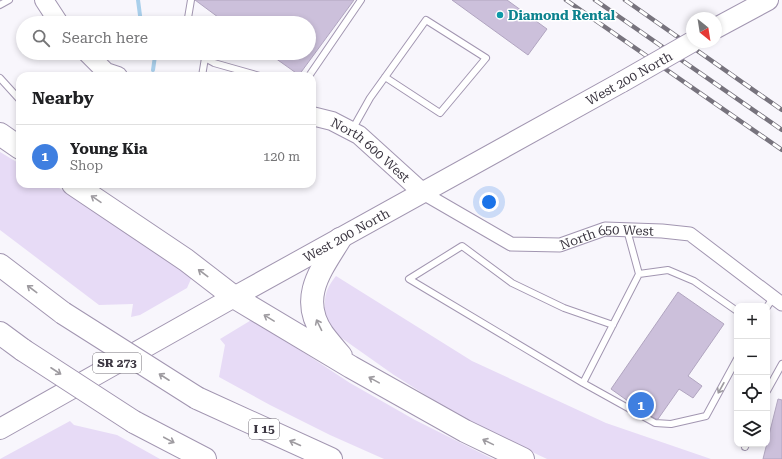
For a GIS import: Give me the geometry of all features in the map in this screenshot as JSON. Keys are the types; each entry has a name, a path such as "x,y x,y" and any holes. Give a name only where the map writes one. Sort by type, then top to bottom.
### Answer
{"highway":[{"path":"0,134 16,145"},
{"path":"79,188 186,260 234,297 351,367 465,431 523,459"},
{"path":"340,239 317,277 312,292 312,303 316,319 323,333 351,367"},
{"name":"I 15","path":"0,265 63,313 197,398 331,459"},
{"path":"0,333 23,350 134,422 205,459"}],"main road":[{"path":"722,25 768,0"},
{"name":"West 200 North","path":"0,429 686,45"}],"street":[{"path":"44,0 54,16"},
{"path":"94,60 106,72"},
{"name":"North 600 West","path":"316,117 332,121 359,135 423,193"},
{"name":"North 650 West","path":"423,193 511,244 560,245 605,229 662,231 690,234 774,303"}],"lane":[{"path":"0,5 9,0"},
{"path":"188,16 191,0"},
{"path":"312,72 361,0"},
{"path":"351,131 384,77 426,20 486,58 440,113 384,77"},
{"path":"202,72 204,60"},
{"path":"208,60 246,72"},
{"path":"0,78 16,97"},
{"path":"583,383 639,274 628,230"},
{"path":"613,325 564,308 512,283 462,246 409,279 583,383 654,423 671,424 706,416 734,365"},
{"path":"639,274 668,270 694,281 734,309"},
{"path":"770,386 782,364"}],"shaded area":[{"path":"0,152 16,162 16,188 59,188 189,272 191,279 187,288 140,315 131,317 133,304 99,305 0,230"},
{"path":"336,276 472,361 606,423 711,459 547,459 511,442 457,415 394,375 333,332 321,308 325,307 327,290"},
{"path":"253,319 350,383 415,420 493,459 384,459 330,435 219,377 225,345 220,339"},
{"path":"70,421 74,425 117,435 160,459 0,459"}],"building":[{"path":"195,0 354,0 316,52 316,16 217,16"},
{"name":"Diamond Rental","path":"452,0 507,0 547,29 528,55"},
{"path":"278,60 310,60 301,72 295,72"},
{"path":"678,292 724,324 688,376 702,386 693,398 679,389 658,419 656,419 611,389"},
{"path":"778,399 782,400 782,459 763,459 766,447 770,447 770,431"}],"waterway":[{"path":"138,0 140,16"},
{"path":"153,70 154,60"}],"railway":[{"path":"566,0 782,150"},
{"path":"595,0 782,130"},
{"path":"625,0 782,110"}],"place":[{"name":"Diamond Rental","path":"500,15"},
{"name":"Young Kia","path":"641,405"}]}
